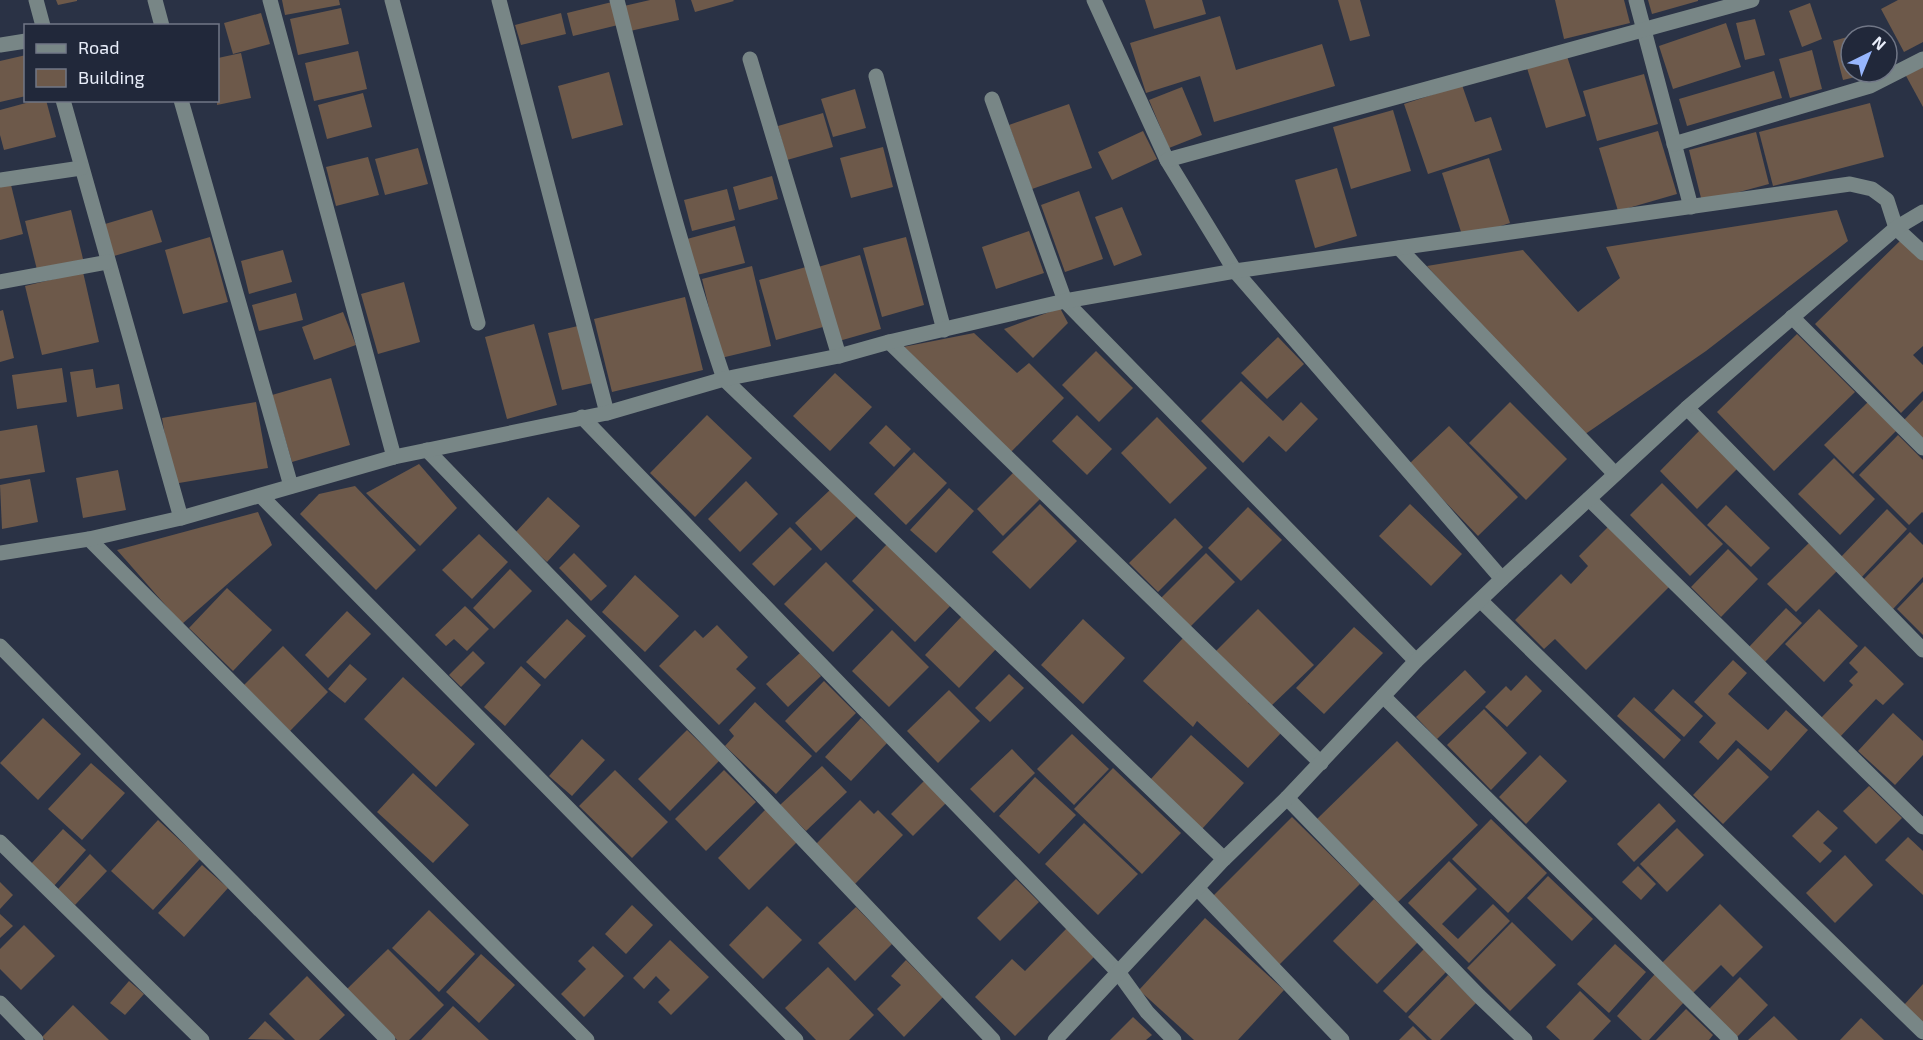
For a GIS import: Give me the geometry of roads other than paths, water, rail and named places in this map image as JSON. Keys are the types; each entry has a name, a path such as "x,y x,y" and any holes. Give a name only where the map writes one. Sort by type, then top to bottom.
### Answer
{"street":[{"path":"36,0 42,24"},
{"path":"155,0 161,24"},
{"path":"270,0 394,457"},
{"path":"392,0 478,323"},
{"path":"499,0 607,413"},
{"path":"616,0 651,134 724,379 1224,859"},
{"path":"1094,0 1167,160 1235,271 1502,579"},
{"path":"1636,0 1646,30 1691,207"},
{"path":"1167,160 1752,0"},
{"path":"0,45 24,41"},
{"path":"750,59 839,356"},
{"path":"1674,144 1870,86 1923,59"},
{"path":"876,76 944,330"},
{"path":"992,99 1065,301 1416,662"},
{"path":"64,102 181,518"},
{"path":"182,102 291,486"},
{"path":"0,180 81,168"},
{"path":"0,553 89,539 181,518 394,457 607,413 724,379 839,356 1065,301 1235,271 1850,184 1872,189 1887,200 1896,228 1923,253"},
{"path":"1054,1040 1224,859 1287,798 1416,662 1502,579 1687,408 1896,228 1923,212"},
{"path":"1399,248 1615,474"},
{"path":"0,282 108,262"},
{"path":"1792,317 1923,448"},
{"path":"889,342 1321,763"},
{"path":"1687,408 1923,650"},
{"path":"582,417 1118,972 1147,1012 1174,1040"},
{"path":"427,450 727,759 993,1040"},
{"path":"261,496 796,1040"},
{"path":"1589,499 1923,827"},
{"path":"89,539 587,1040"},
{"path":"1481,601 1923,1032"},
{"path":"0,646 388,1040"},
{"path":"1383,696 1731,1040"},
{"path":"1287,798 1479,996 1525,1040"},
{"path":"0,842 202,1040"},
{"path":"1198,889 1342,1040"},
{"path":"0,1003 36,1040"}]}
